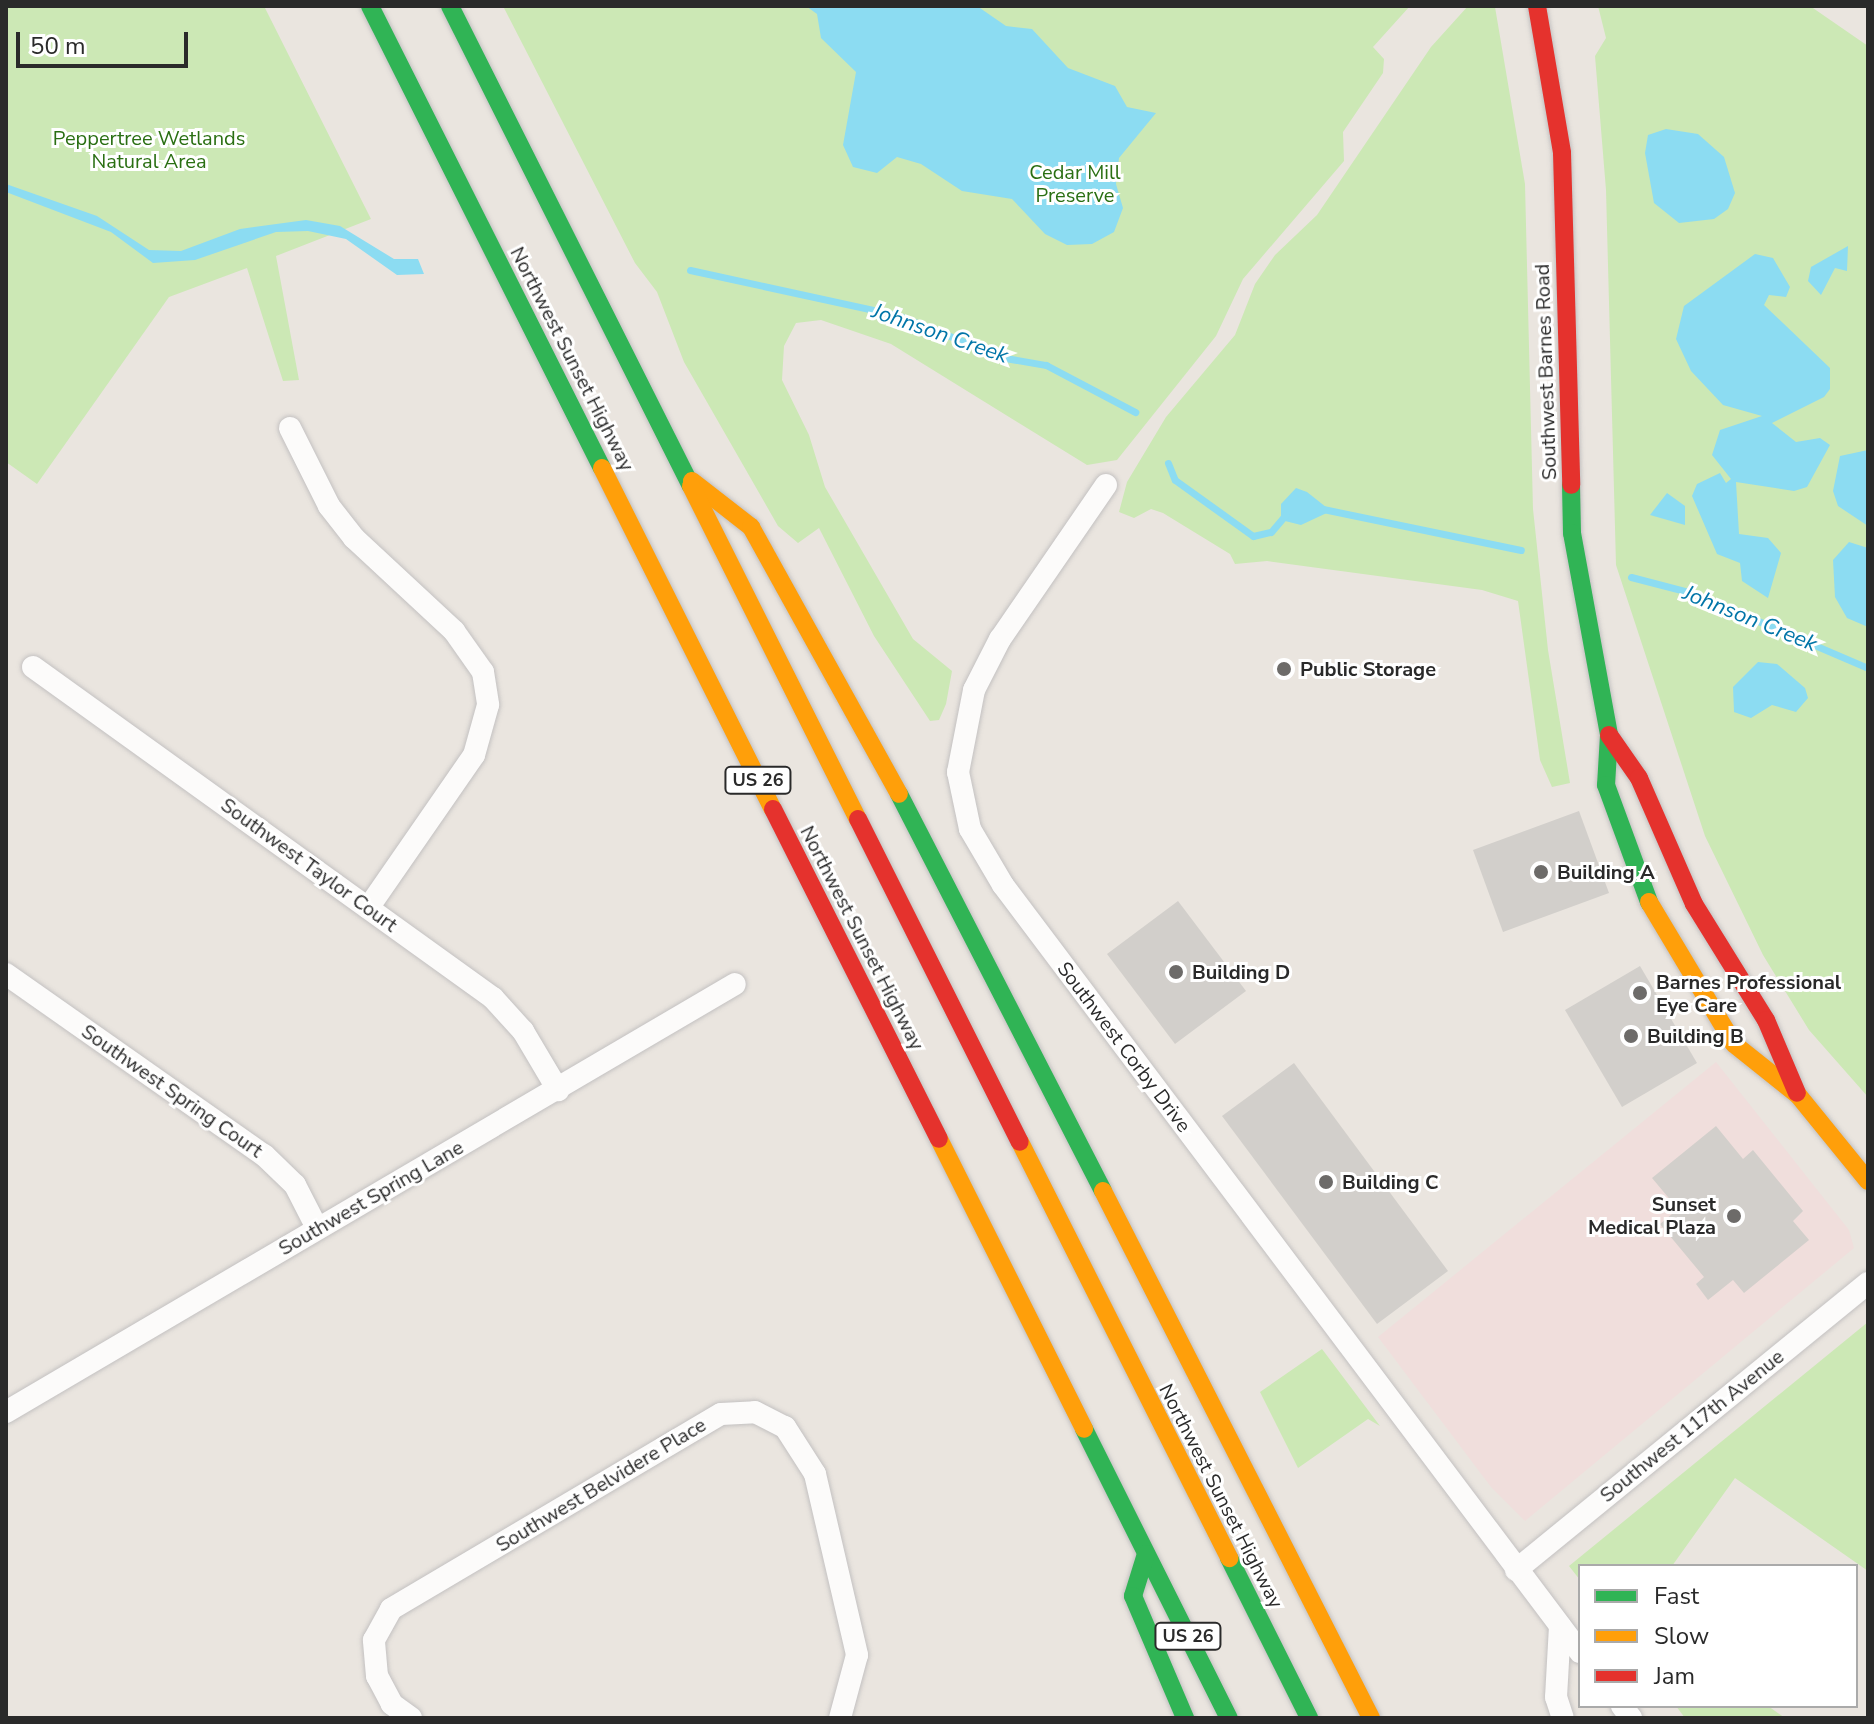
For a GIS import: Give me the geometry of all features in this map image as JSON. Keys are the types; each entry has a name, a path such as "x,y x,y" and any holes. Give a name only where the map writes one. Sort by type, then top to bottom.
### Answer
{"main road":[{"name":"Northwest Sunset Highway","path":"370,6 1229,1718"},
{"name":"Northwest Sunset Highway","path":"450,6 682,474 1309,1718"},
{"name":"Southwest Barnes Road","path":"1537,6 1562,153 1572,533 1609,735 1606,785 1648,900 1734,1044 1798,1095 1868,1181"},
{"path":"682,474 751,527 937,863 1371,1718"},
{"name":"Southwest Barnes Road","path":"1609,735 1639,778 1694,904 1766,1020 1798,1095"},
{"path":"1648,900 1694,904"},
{"path":"1146,1554 1133,1596 1185,1718"}],"street":[{"path":"290,428 329,506 354,538 454,631 483,672 488,705 474,755 368,908"},
{"name":"Southwest Corby Drive","path":"1106,485 1000,639 974,690 958,772 970,829 1003,885 1578,1649"},
{"name":"Southwest Taylor Court","path":"33,667 493,998 523,1031 558,1090"},
{"name":"Southwest Spring Court","path":"6,974 264,1155 295,1185 317,1228"},
{"name":"Southwest Spring Lane","path":"6,1412 735,984"},
{"name":"Southwest 117th Avenue","path":"1516,1570 1868,1283"},
{"name":"Southwest Belvidere Place","path":"411,1718 392,1704 377,1676 374,1640 391,1609 721,1414 755,1412 785,1427 815,1474 857,1655 840,1718"},
{"path":"1560,1626 1556,1697 1563,1718"}],"shaded area":[{"path":"1716,1062 1849,1230 1854,1248 1525,1521 1491,1487 1378,1337"}],"green space":[{"name":"Peppertree Wetlands Natural Area","path":"6,6 264,6 371,219 276,256 299,380 283,381 247,268 169,297 37,484 6,462"},
{"name":"Cedar Mill Preserve","path":"503,6 1410,6 1373,47 1384,59 1383,73 1343,132 1344,161 1243,279 1216,336 1117,460 1087,465 891,344 821,320 796,323 784,346 782,380 809,435 825,487 913,639 952,671 946,704 939,720 930,721 874,636 819,528 798,543 778,526 684,362 657,292 635,263"},
{"path":"1468,6 1495,7 1525,184 1533,509 1548,650 1570,783 1552,787 1540,760 1518,601 1482,590 1267,561 1235,564 1230,554 1163,513 1151,509 1134,518 1119,512 1127,482 1166,417 1235,335 1255,284 1275,255 1317,215 1431,47"},
{"path":"1598,6 1810,6 1868,46 1868,1097 1809,1030 1763,955 1705,836 1616,565 1606,190 1595,56 1606,38"},
{"path":"1868,1322 1868,1571 1735,1478 1673,1564 1578,1564 1578,1577 1569,1566"},
{"path":"1322,1349 1380,1426 1368,1419 1298,1468 1260,1392"},
{"path":"1678,1708 1771,1708 1785,1718 1685,1718"}],"water":[{"path":"806,6 977,6 1006,26 1032,29 1068,68 1115,86 1127,107 1156,113 1119,158 1116,184 1123,208 1114,232 1092,244 1067,245 1045,234 1012,199 962,191 921,164 897,157 877,173 853,167 843,145 856,72 821,38 817,14"},
{"path":"1666,129 1698,134 1724,157 1735,193 1728,209 1714,219 1679,223 1654,203 1645,153 1648,135"},
{"path":"6,184 97,216 149,250 181,251 240,229 306,220 340,226 394,259 418,259 424,274 397,275 346,239 308,231 276,232 195,260 153,263 111,232 6,192"},
{"path":"1848,246 1847,271 1835,268 1821,295 1808,281 1811,267"},
{"path":"1755,254 1773,258 1790,287 1786,297 1769,295 1764,305 1830,368 1830,389 1824,397 1772,423 1796,442 1820,438 1830,445 1807,487 1794,491 1736,482 1739,534 1768,538 1781,553 1768,598 1742,581 1740,563 1717,554 1692,496 1697,484 1720,473 1726,483 1731,479 1712,455 1720,430 1762,416 1723,405 1691,371 1676,339 1684,306"},
{"path":"1868,450 1868,526 1838,506 1833,491 1840,456"},
{"path":"1296,488 1307,492 1331,511 1301,525 1281,520 1281,504"},
{"path":"1667,493 1685,506 1685,525 1650,515"},
{"path":"1849,542 1868,548 1868,627 1847,618 1835,597 1833,560"},
{"path":"1758,662 1777,664 1805,688 1808,698 1796,712 1772,705 1751,718 1734,712 1733,687"}],"building":[{"name":"Building A","path":"1579,811 1609,893 1503,932 1473,850"},
{"name":"Building D","path":"1178,901 1246,991 1175,1044 1107,954"},
{"name":"Building B","path":"1640,966 1697,1063 1622,1107 1565,1010"},
{"name":"Building C","path":"1294,1063 1448,1271 1377,1324 1222,1116"},
{"name":"Sunset Medical Plaza","path":"1716,1126 1743,1159 1753,1150 1803,1211 1793,1221 1809,1240 1744,1293 1733,1280 1708,1300 1696,1284 1704,1277 1660,1224 1678,1209 1652,1178"}],"waterway":[{"name":"Johnson Creek","path":"690,270 897,315 1005,358 1046,365 1135,412"},
{"name":"Johnson Creek","path":"1168,463 1175,480 1253,536 1271,532 1286,514"},
{"name":"Johnson Creek","path":"1323,509 1521,550"},
{"name":"Johnson Creek","path":"1631,577 1693,593 1868,668"}],"traffic: fast":[{"path":"370,6 602,468"},
{"path":"450,6 691,486"},
{"path":"1571,485 1572,533 1609,735 1606,785 1649,902"},
{"path":"899,794 1103,1191"},
{"path":"1084,1429 1229,1718"},
{"path":"1146,1554 1133,1596 1185,1718"},
{"path":"1229,1558 1309,1718"}],"traffic: slow":[{"path":"602,468 773,809"},
{"path":"692,481 751,527 899,794"},
{"path":"691,486 858,819"},
{"path":"1649,902 1734,1044 1798,1095 1868,1181"},
{"path":"939,1139 1084,1429"},
{"path":"1020,1142 1229,1558"},
{"path":"1103,1191 1371,1718"}],"traffic: jam":[{"path":"1537,6 1562,153 1571,485"},
{"path":"1609,735 1639,778 1694,904 1766,1020 1797,1093"},
{"path":"773,809 939,1139"},
{"path":"858,819 1020,1142"}],"place":[{"name":"Public Storage","path":"1284,669"},
{"name":"Building A","path":"1541,872"},
{"name":"Building D","path":"1176,972"},
{"name":"Barnes Professional Eye Care","path":"1640,993"},
{"name":"Building B","path":"1631,1036"},
{"name":"Building C","path":"1326,1182"},
{"name":"Sunset Medical Plaza","path":"1734,1216"}]}
